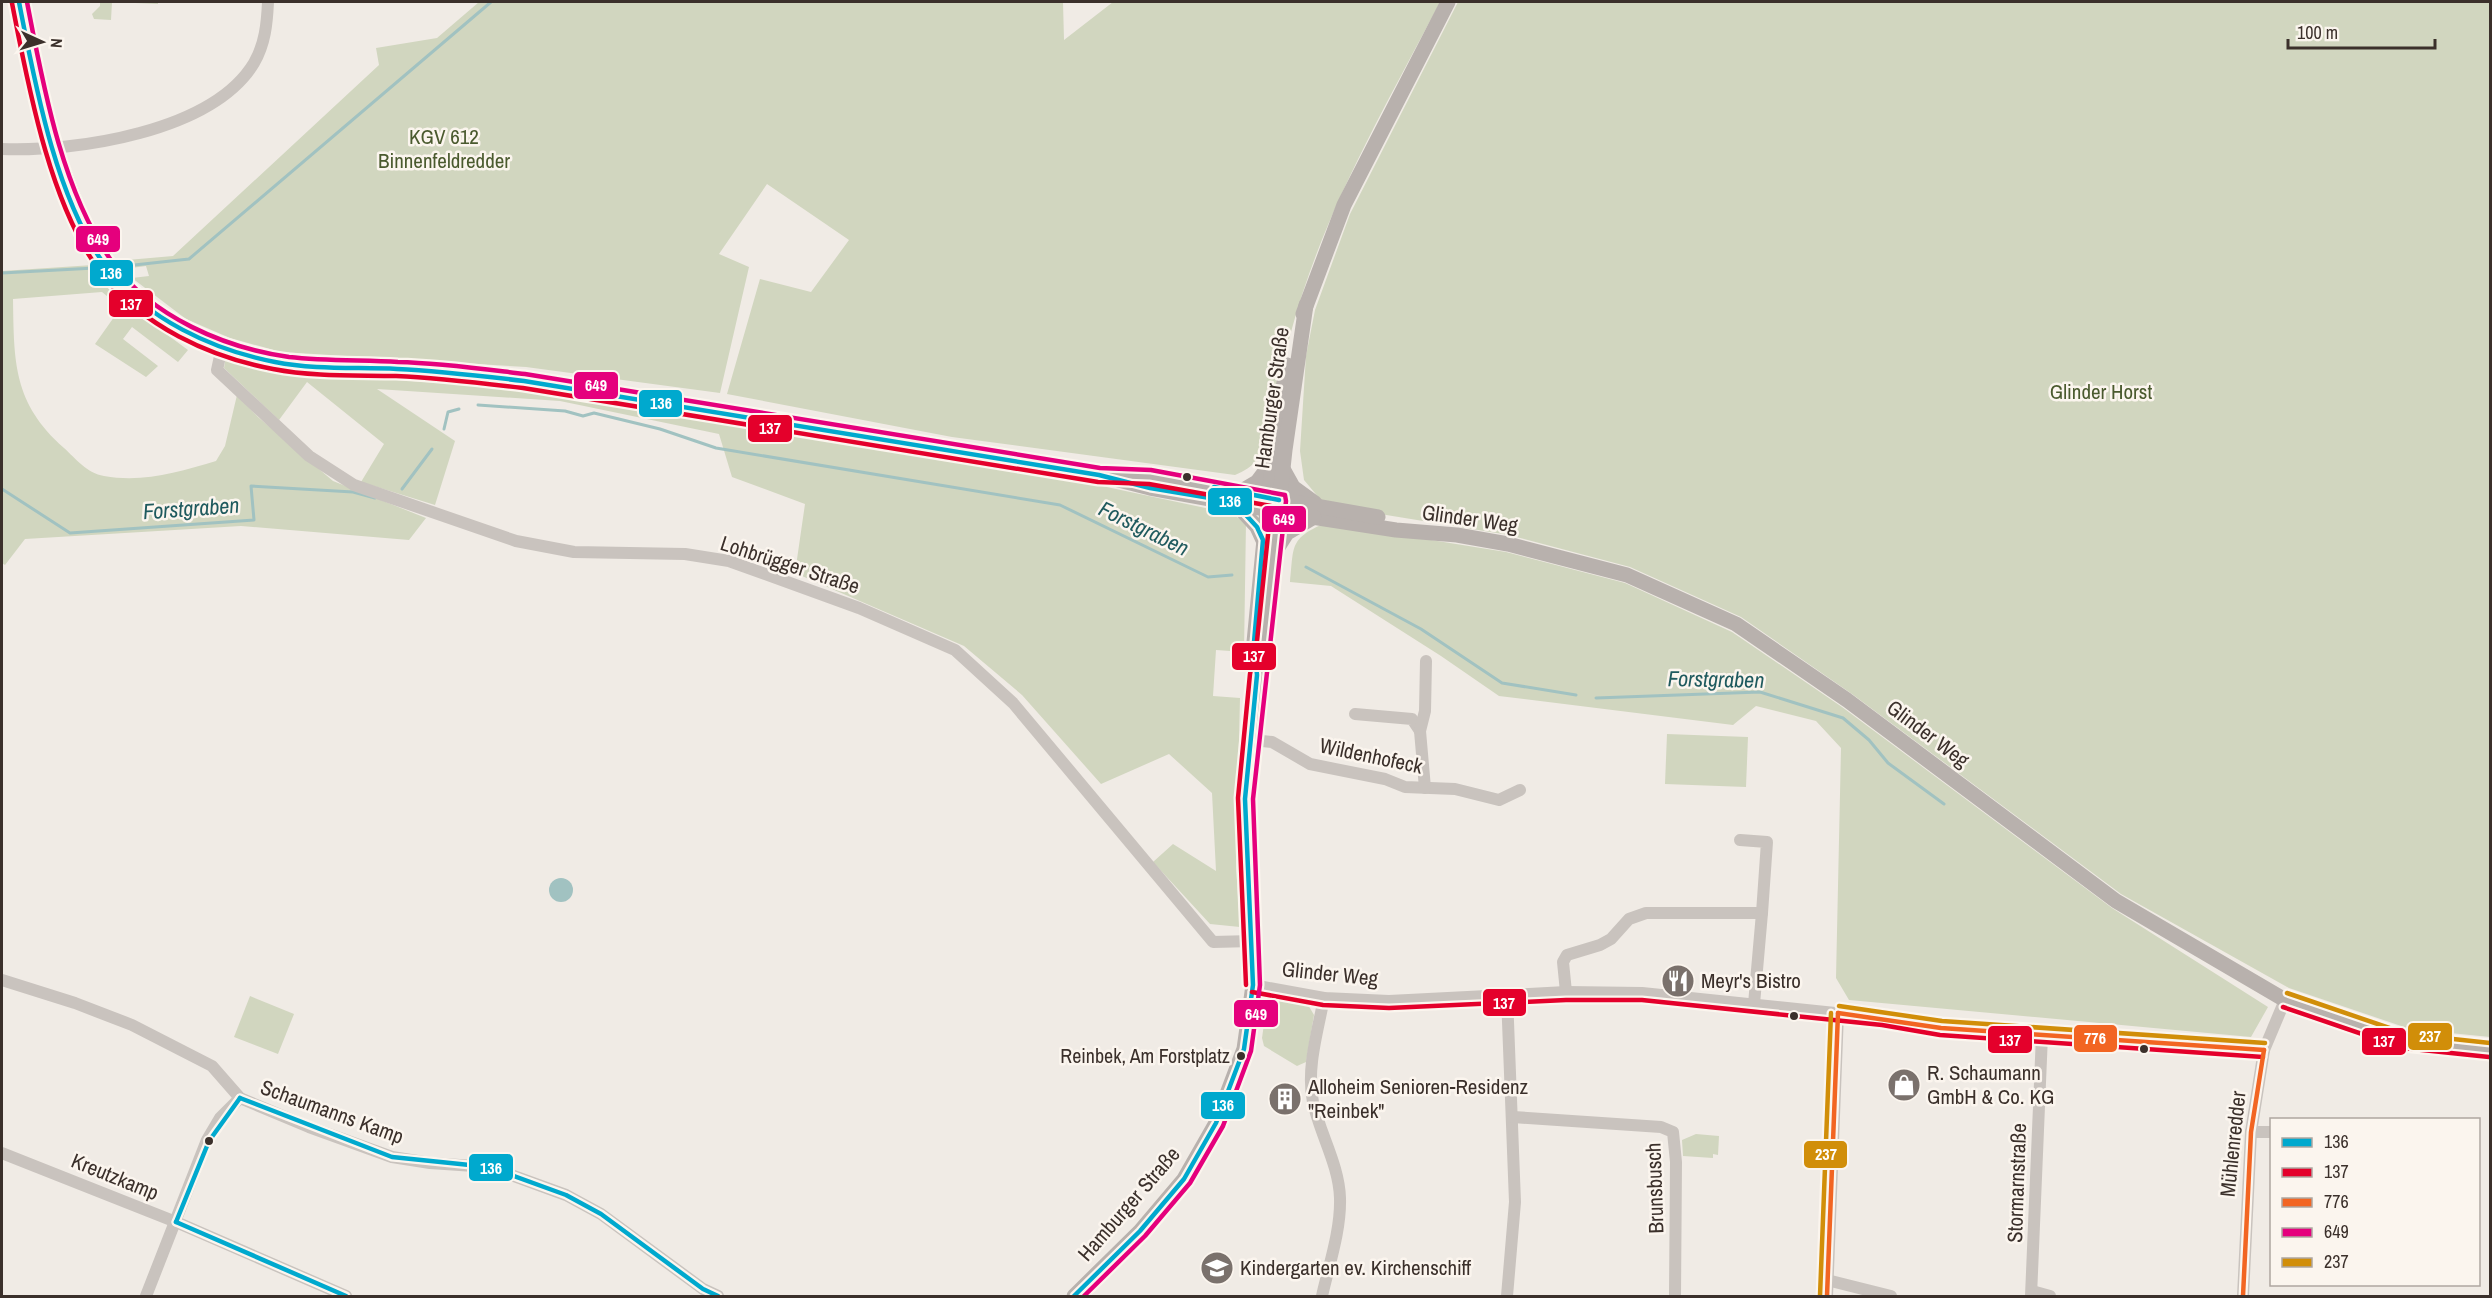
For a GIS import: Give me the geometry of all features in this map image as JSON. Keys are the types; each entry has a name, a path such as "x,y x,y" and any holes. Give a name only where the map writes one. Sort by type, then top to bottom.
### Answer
{"main road":[{"path":"19,2 55,148 86,230 112,274 137,298 164,316 222,347"},
{"name":"Hamburger Straße","path":"1074,1296 1140,1231 1184,1179 1201,1153 1228,1097 1240,1062 1250,1017 1253,985 1244,830 1257,675 1264,642 1272,561 1273,504 1286,370 1306,305 1344,205 1448,2"},
{"name":"Glinder Weg","path":"222,347 278,362 443,372 524,381 1099,475 1150,477 1237,497 1318,512 1397,520 1457,535 1508,544 1627,575 1736,624 1847,700 2116,901 2285,1000 2405,1041 2490,1050"},
{"path":"1263,540 1257,526 1237,497 1278,465 1293,487 1318,512 1287,533 1272,561"},
{"name":"Hamburger Straße","path":"1257,675 1254,642 1263,540 1273,504"}],"street":[{"path":"2,149 55,148 118,139 153,130 198,109 230,90 247,73 259,54 266,32 268,2"},
{"name":"Lohbrügger Straße","path":"222,347 217,370 309,456 354,485 516,541 574,552 685,554 729,561 859,608 955,650 1014,703 1213,942 1252,941"},
{"path":"1425,788 1420,731 1425,711 1426,661"},
{"path":"1355,714 1412,719 1420,731"},
{"name":"Wildenhofeck","path":"1252,740 1272,742 1310,764 1384,779 1405,787 1455,789 1499,800 1520,790"},
{"path":"1740,840 1767,842 1754,1004"},
{"path":"1566,992 1563,962 1567,955 1611,939 1629,919 1637,915 1673,912 1762,913"},
{"name":"Schaumanns Kamp","path":"2,980 75,1003 132,1025 212,1066 240,1098 392,1157 430,1164 489,1167 566,1195 601,1214 703,1289 718,1296"},
{"name":"Glinder Weg","path":"1253,985 1324,998 1389,1001 1566,992 1642,993 1838,1013 1941,1028 2264,1050"},
{"path":"1507,996 1515,1202 1507,1296"},
{"path":"1322,1296 1339,1217 1340,1197 1338,1179 1319,1123 1311,1084 1324,998"},
{"name":"Mühlenredder","path":"2243,1296 2250,1132 2264,1050 2285,1000"},
{"path":"1827,1296 1838,1013"},
{"name":"Stormarnstraße","path":"2031,1294 2042,1035"},
{"path":"146,1296 207,1140 220,1118 240,1098"},
{"name":"Brunsbusch","path":"1513,1118 1661,1127 1673,1132 1676,1162 1675,1296"},
{"path":"2250,1132 2270,1132"},
{"name":"Kreutzkamp","path":"2,1153 176,1222 346,1296"},
{"path":"1827,1280 1891,1296"},
{"path":"2031,1294 2050,1296"}],"green space":[{"path":"100,2 112,2 111,20 94,19 92,14 100,6"},
{"path":"112,2 158,2 158,4"},
{"name":"KGV 612 Binnenfeldredder","path":"479,2 1063,2 1064,40 1113,2 1440,2 1356,163 1319,246 1291,332 1263,448 1253,464 1235,475 952,437 727,394 760,279 811,292 849,240 767,184 719,254 749,267 720,393 526,367 281,352 230,338 186,319 132,278 149,276 146,266 124,269 116,261 173,256 379,65 376,48 437,38"},
{"name":"Glinder Horst","path":"1458,2 2490,2 2490,1037 2410,1029 2289,988 2121,894 1852,694 1741,617 1630,567 1509,535 1325,505 1304,480 1300,451 1306,356 1315,310 1350,214"},
{"path":"93,265 101,280 116,297 113,301 102,292 13,299 16,362 26,398 47,431 82,465 104,476 133,478 175,472 216,461 225,446 237,395 258,417 333,481 426,518 409,540 241,526 25,539 5,565 2,563 2,271"},
{"path":"124,303 188,350 178,362 132,327 123,339 158,366 146,377 95,344"},
{"path":"226,356 298,373 525,389 1102,486 1229,513 1246,522 1244,652 1216,650 1213,696 1240,698 1236,866 1240,927 1210,924 1153,862 1173,844 1216,871 1212,793 1169,754 1101,784 1022,695 964,646 795,573 805,504 732,477 719,434 560,401 377,389 455,441 435,505 361,482 384,444 307,382 279,420 224,368"},
{"path":"1325,523 1506,552 1625,583 1732,632 1842,707 2112,908 2268,1007 2251,1037 1849,1000 1836,978 1841,748 1816,721 1756,706 1733,725 1499,696 1331,586 1290,582 1293,552 1299,539"},
{"path":"1667,734 1748,737 1746,787 1665,784"},
{"path":"250,996 294,1014 278,1054 234,1037"},
{"path":"1277,999 1307,1003 1314,1015 1306,1062 1297,1066 1264,1046 1262,1038 1266,1010"},
{"path":"1696,1134 1719,1136 1718,1155 1713,1154 1713,1158 1683,1156 1682,1140"}],"water":[{"path":"561,878 569,882 573,890 569,898 561,902 553,898 549,890 553,882"}],"waterway":[{"path":"125,266 189,259 491,2"},
{"path":"2,273 95,268"},
{"name":"Forstgraben","path":"478,405 565,411 583,416 594,413 660,429 716,448 1060,505 1208,577 1232,575"},
{"name":"Forstgraben","path":"444,429 448,412 459,409"},
{"name":"Forstgraben","path":"402,489 432,449"},
{"name":"Forstgraben","path":"2,489 70,533 254,520 251,486 353,492 375,498"},
{"name":"Forstgraben","path":"1306,567 1421,629 1502,683 1576,695"},
{"name":"Forstgraben","path":"1596,698 1760,692 1843,718 1869,740 1888,763 1944,804"}],"transit line":[{"name":"136","path":"19,2 40,105 50,141 74,210 89,241 107,268 141,303 182,330 205,340 252,357 290,365 413,370 524,381 1099,475 1150,488 1234,502 1257,527 1263,540 1254,642 1257,675 1245,799 1253,985 1244,1049 1216,1123 1184,1179 1140,1231 1074,1296"},
{"name":"649","path":"27,2 57,137 80,204 95,235 113,263 148,299 169,314 215,338 265,353 289,357 462,366 525,374 1100,468 1151,470 1285,495 1253,799 1260,985 1251,1051 1223,1126 1190,1183 1145,1236 1084,1296"},
{"name":"137","path":"12,3 44,144 68,215 84,246 102,274 118,293 157,324 202,347 249,364 288,372 412,377 523,388 1098,482 1149,484 1271,506 1257,641 1250,674 1238,798 1246,985"},
{"name":"136","path":"1214,487 1279,500"},
{"name":"137","path":"1252,992 1323,1005 1389,1008 1566,1000 1642,1000 1882,1025 1940,1035 2263,1057"},
{"name":"237","path":"2287,993 2407,1034 2490,1043"},
{"name":"237","path":"1839,1006 1942,1021 2265,1043"},
{"name":"137","path":"2283,1007 2403,1048 2489,1057"},
{"name":"237","path":"1820,1296 1831,1013"},
{"name":"776","path":"1838,1013 1941,1028 2264,1050"},
{"name":"776","path":"1827,1296 1838,1013"},
{"name":"776","path":"2243,1296 2251,1132 2264,1050"},
{"name":"136","path":"240,1098 392,1157 489,1167 566,1195 601,1214 703,1289 718,1296"},
{"name":"136","path":"176,1222 209,1141 240,1098"},
{"name":"136","path":"176,1222 346,1296"}],"place":[{"name":"Meyr's Bistro","path":"1678,981"},
{"name":"Reinbek, Am Forstplatz","path":"1241,1056"},
{"name":"R. Schaumann GmbH & Co. KG","path":"1904,1085"},
{"name":"Alloheim Senioren-Residenz \"Reinbek\"","path":"1285,1099"},
{"name":"Kindergarten ev. Kirchenschiff","path":"1217,1268"}]}
